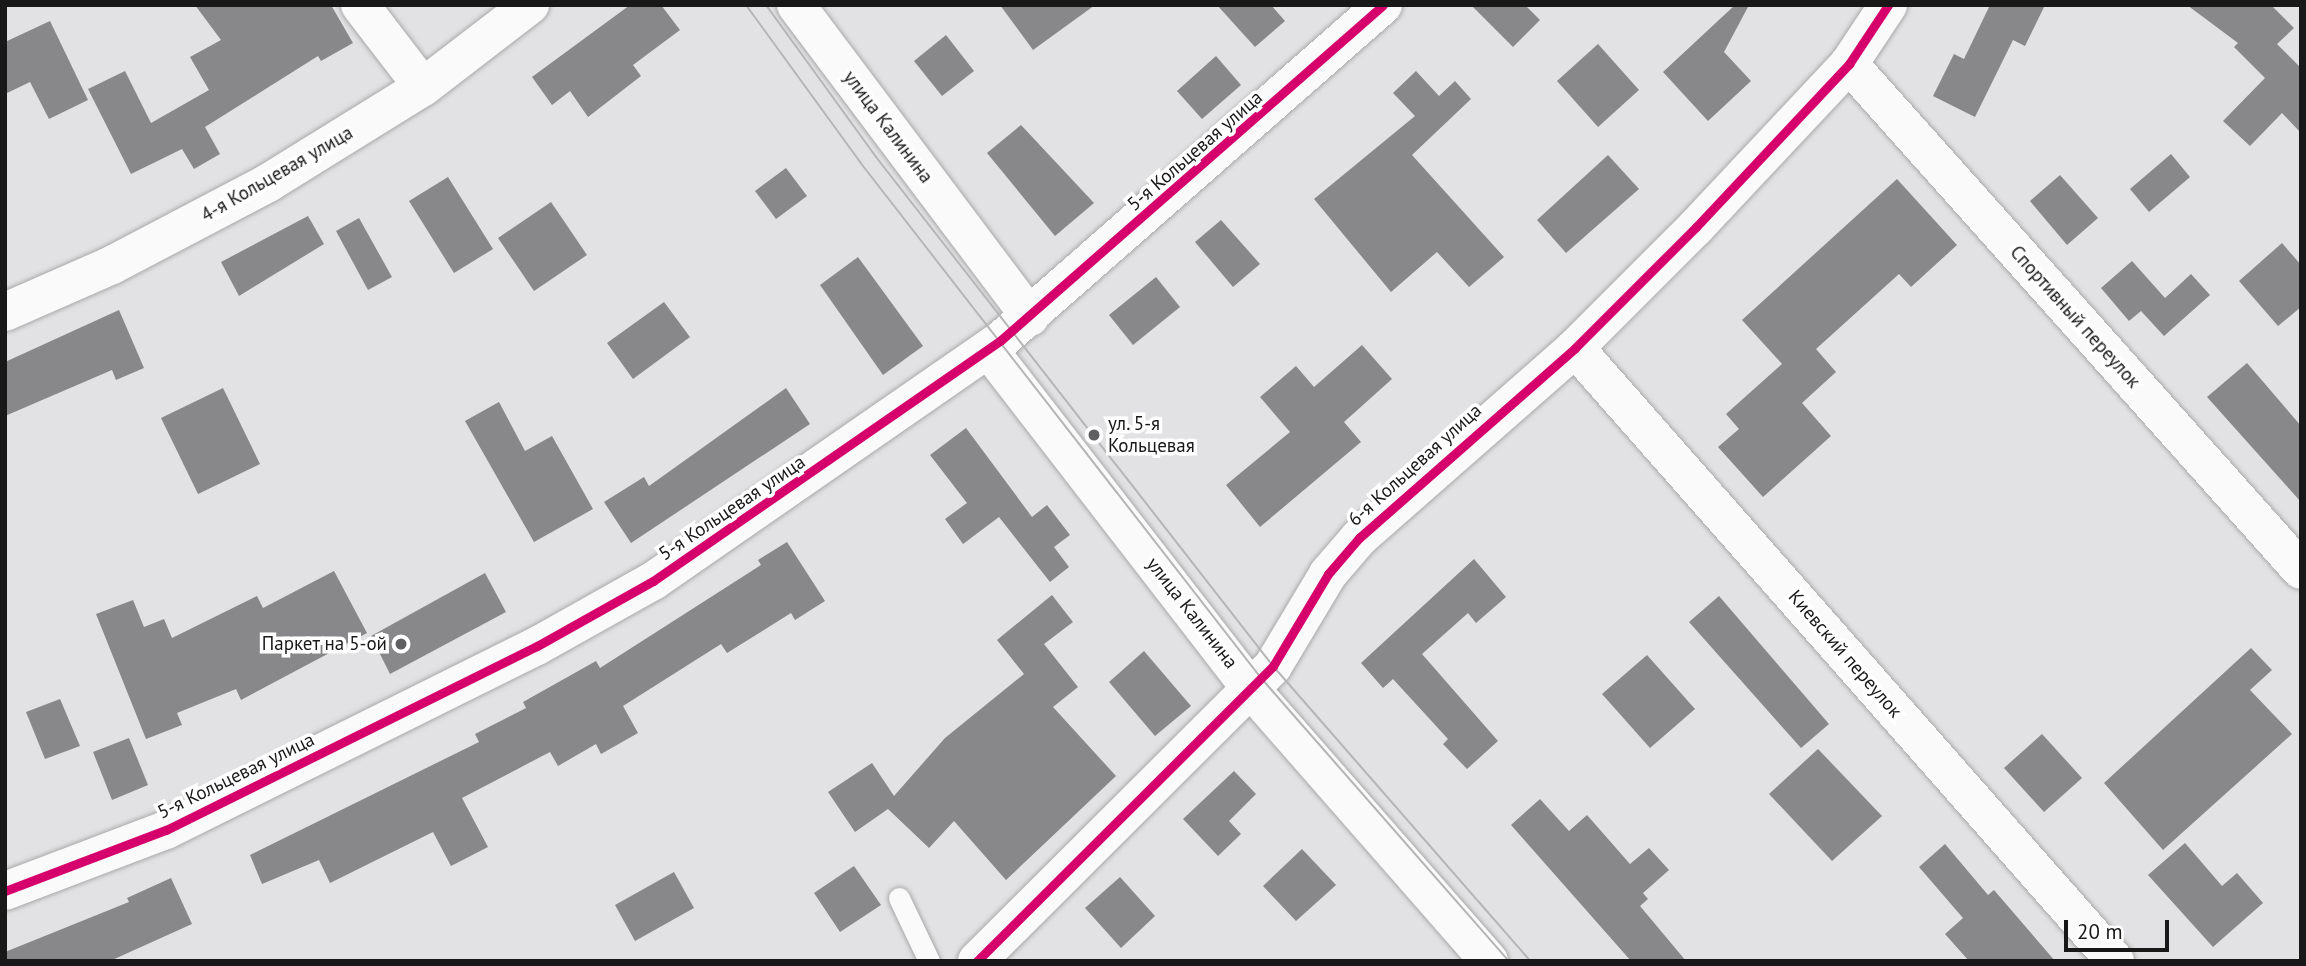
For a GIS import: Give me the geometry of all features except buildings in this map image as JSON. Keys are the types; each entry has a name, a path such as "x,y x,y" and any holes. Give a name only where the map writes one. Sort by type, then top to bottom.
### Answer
{"street":[{"path":"360,5 423,87"},
{"name":"4-я Кольцевая улица","path":"5,312 112,265 268,183 423,87 530,5"},
{"name":"улица Калинина","path":"796,5 1030,317"},
{"name":"5-я Кольцевая улица","path":"5,891 166,830 537,646 653,582 989,350 1030,317 1383,5"},
{"name":"6-я Кольцевая улица","path":"977,961 1273,666 1328,574 1359,538 1574,348 1849,64 1888,5"},
{"name":"Спортивный переулок","path":"1849,64 2301,570"},
{"name":"Киевский переулок","path":"1574,348 2115,961"},
{"name":"улица Калинина","path":"989,350 1250,688 1489,961"}],"lane":[{"path":"899,898 929,961"}],"tram line":[{"path":"746,5 863,166 1261,678 1509,961"},
{"path":"766,5 876,157 1273,666 1530,961"}],"cycle path":[{"path":"5,891 166,830 537,646 653,581 1001,340 1383,5"},
{"path":"977,961 1273,666 1328,574 1359,538 1575,348 1696,227 1849,64 1888,5"}],"place":[{"name":"ул. 5-я Кольцевая","path":"1094,435"},
{"name":"Паркет на 5-ой","path":"401,644"}]}
